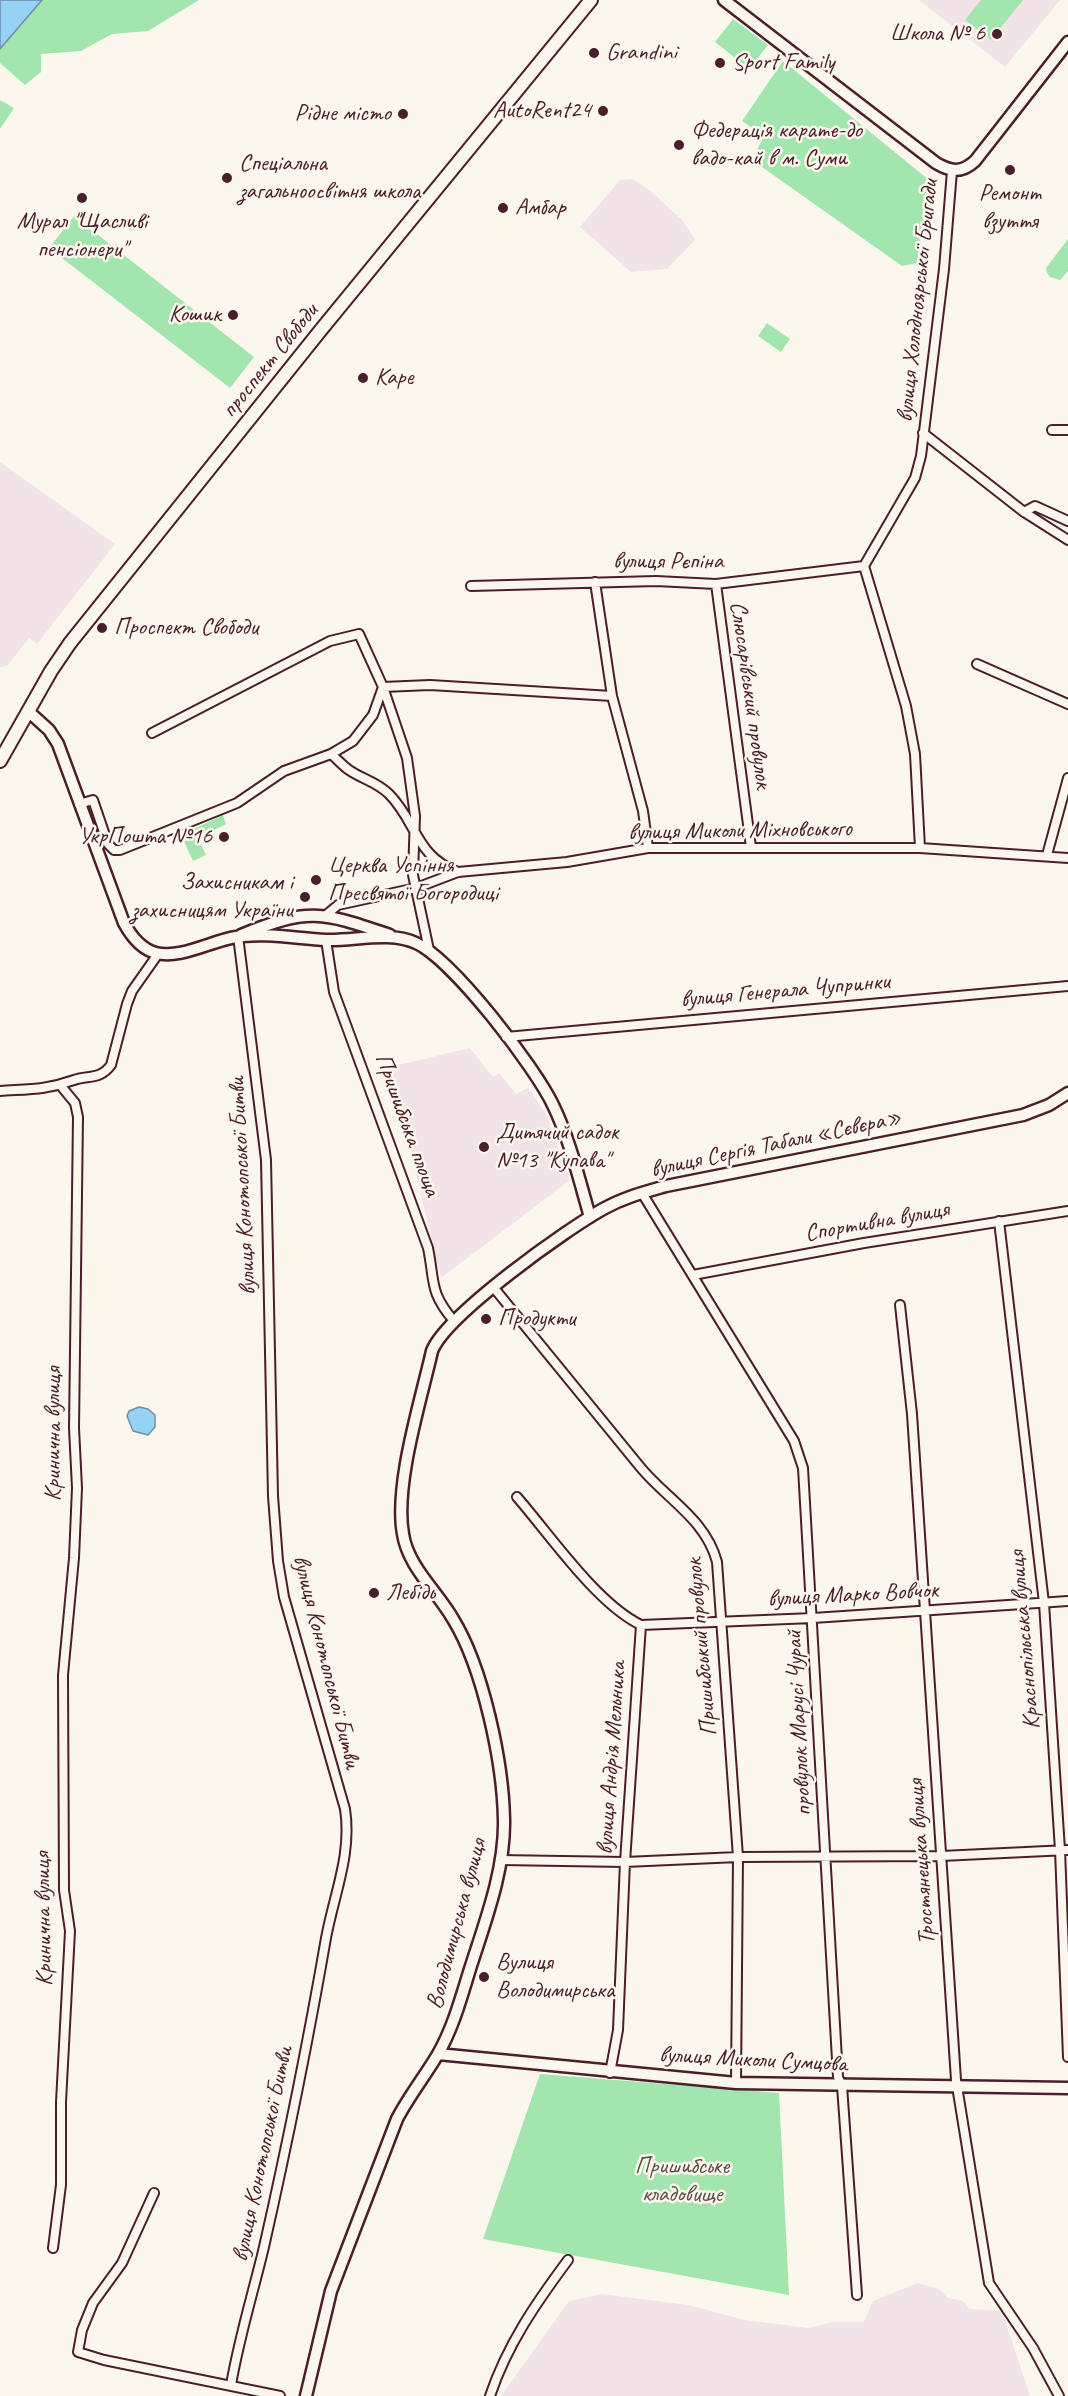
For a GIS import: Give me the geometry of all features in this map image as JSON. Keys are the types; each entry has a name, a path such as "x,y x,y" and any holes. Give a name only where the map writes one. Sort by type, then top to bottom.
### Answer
{"main road":[{"name":"проспект Свободи","path":"1,758 60,658 143,550 591,0"}],"street":[{"path":"724,0 936,163 952,171"},
{"name":"вулиця Холодноярської Бригади","path":"1068,42 975,161 967,168 952,171 944,269 923,433 1024,512 1068,540"},
{"path":"1052,430 1068,430"},
{"path":"920,848 915,754 906,706 864,566 915,478 923,433"},
{"path":"1024,512 1035,506 1068,521"},
{"name":"вулиця Рєпіна","path":"471,586 595,582 716,584 864,566"},
{"path":"595,582 612,696 643,811 648,848"},
{"name":"Слюсарівський провулок","path":"716,584 751,847"},
{"path":"152,733 330,641 359,634 383,687 407,758 414,796 415,834 412,863 429,950"},
{"path":"977,664 1068,704"},
{"path":"383,687 430,685 612,696"},
{"path":"79,804 93,800 108,844 111,848 120,850 237,803 284,771 331,754 353,741 366,728 374,715 383,687"},
{"path":"28,711 54,736 124,923 138,942 158,954 184,951 238,936 283,919 299,915 326,915 429,950 456,975 506,1036 552,1104 570,1147 590,1217"},
{"path":"331,754 348,769 380,785 397,804 415,834 441,866 458,872"},
{"path":"1047,855 1068,778"},
{"name":"вулиця Миколи Міхновського","path":"326,915 338,905 416,888 458,872 567,862 648,848 920,848 1068,858"},
{"path":"238,936 326,940 396,937"},
{"name":"вулиця Конотопської Битви","path":"231,2385 308,2040 329,1920 342,1879 347,1840 345,1809 284,1597 278,1561 272,1445 266,1160 238,936"},
{"name":"Пришибська площа","path":"326,940 334,992 428,1248 433,1290 440,1305 454,1321"},
{"path":"0,1090 61,1086 76,1079 100,1076 111,1065 132,991 158,954"},
{"name":"вулиця Генерала Чупринки","path":"506,1036 1068,986"},
{"name":"Кринична вулиця","path":"53,2248 61,2185 61,2102 70,1931 64,1890 63,1675 74,1558 77,1488 74,1428 78,1117 75,1103 61,1086"},
{"name":"вулиця Сергія Табали «Сєвєра»","path":"454,1321 494,1288 590,1217 617,1202 642,1193 1023,1115 1049,1105 1068,1093"},
{"name":"провулок Марусі Чурай","path":"642,1193 800,1453 805,1488 813,1618 838,2077 842,2086 857,2295"},
{"name":"Спортивна вулиця","path":"693,1275 1068,1211"},
{"name":"Краснопільська вулиця","path":"999,1221 1044,1604 1064,1850 1068,2057"},
{"name":"Пришибський провулок","path":"494,1288 643,1470 705,1532 712,1544 717,1562 738,1857 736,2083"},
{"name":"Тростянецька вулиця","path":"900,1305 912,1414 941,1856 959,2087 989,2283 1033,2348 1059,2396"},
{"name":"Володимирська вулиця","path":"306,2396 331,2291 397,2119 411,2092 438,2054 453,2021 472,1964 500,1860 504,1820 501,1783 476,1673 454,1620 415,1563 402,1532 406,1473 428,1370 435,1344 454,1321"},
{"path":"517,1497 605,1601 622,1616 641,1625"},
{"name":"вулиця Марко Вовчок","path":"641,1625 813,1618 1068,1601"},
{"name":"вулиця Андрія Мельника","path":"610,2073 618,2030 625,1862 641,1625"},
{"path":"500,1860 625,1862 738,1857 941,1856 1064,1850"},
{"name":"вулиця Миколи Сумцова","path":"438,2054 610,2073 736,2083 1068,2088"},
{"path":"154,2193 122,2263 93,2303 82,2330 78,2352 104,2360 280,2396"},
{"path":"489,2396 501,2364 520,2329 568,2260"}],"shaded area":[{"name":"Школа № 6","path":"919,0 1060,0 1005,67"},
{"path":"633,179 652,192 683,221 695,240 667,269 631,272 580,227 620,180"},
{"path":"0,462 115,544 37,644 29,638 7,666 0,667"},
{"name":"Дитячий садок №13 \"Купава\"","path":"470,1048 493,1077 499,1073 516,1094 528,1088 546,1114 570,1180 441,1278 390,1067"},
{"path":"918,2283 939,2289 948,2298 963,2301 969,2309 1002,2311 1030,2396 501,2396 569,2301 602,2294 688,2305 745,2320 809,2328 832,2322 864,2322 873,2301"}],"green space":[{"path":"42,0 199,0 148,31 112,34 81,51 41,54 41,72 25,85 0,63 0,49"},
{"path":"981,0 1023,0 991,40 965,20"},
{"path":"733,19 768,45 749,69 715,42"},
{"path":"783,61 929,180 917,263 902,266 752,160 764,136 742,121"},
{"path":"0,100 14,108 0,129"},
{"path":"74,216 254,357 230,388 49,248"},
{"path":"1068,239 1068,271 1060,280 1050,277 1046,268"},
{"path":"767,323 790,339 781,352 758,336"},
{"path":"223,815 226,824 198,838 206,855 193,861 181,835"},
{"name":"Пришибське кладовище","path":"540,2074 779,2093 789,2295 483,2239"}],"water":[{"path":"0,0 42,0 0,49"},
{"path":"139,1407 148,1409 155,1415 155,1427 148,1435 133,1431 127,1416 129,1411"}],"place":[{"name":"Школа № 6","path":"997,34"},
{"name":"Grandini","path":"594,53"},
{"name":"Sport Family","path":"720,63"},
{"name":"AutoRent24","path":"603,111"},
{"name":"Рідне місто","path":"403,114"},
{"name":"Федерація карате-до вадо-кай в м. Суми","path":"679,145"},
{"name":"Ремонт взуття","path":"1010,170"},
{"name":"Спеціальна загальноосвітня школа","path":"227,178"},
{"name":"Мурал \"Щасливі пенсіонери\"","path":"82,198"},
{"name":"Амбар","path":"503,208"},
{"name":"Кошик","path":"233,315"},
{"name":"Каре","path":"363,378"},
{"name":"Проспект Свободи","path":"102,628"},
{"name":"УкрПошта №16","path":"224,837"},
{"name":"Церква Успіння Пресвятої Богородиці","path":"316,880"},
{"name":"Захисникам і захисницям України","path":"305,897"},
{"name":"Дитячий садок №13 \"Купава\"","path":"484,1147"},
{"name":"Продукти","path":"486,1319"},
{"name":"Лебідь","path":"374,1593"},
{"name":"Вулиця Володимирська","path":"484,1977"}]}
